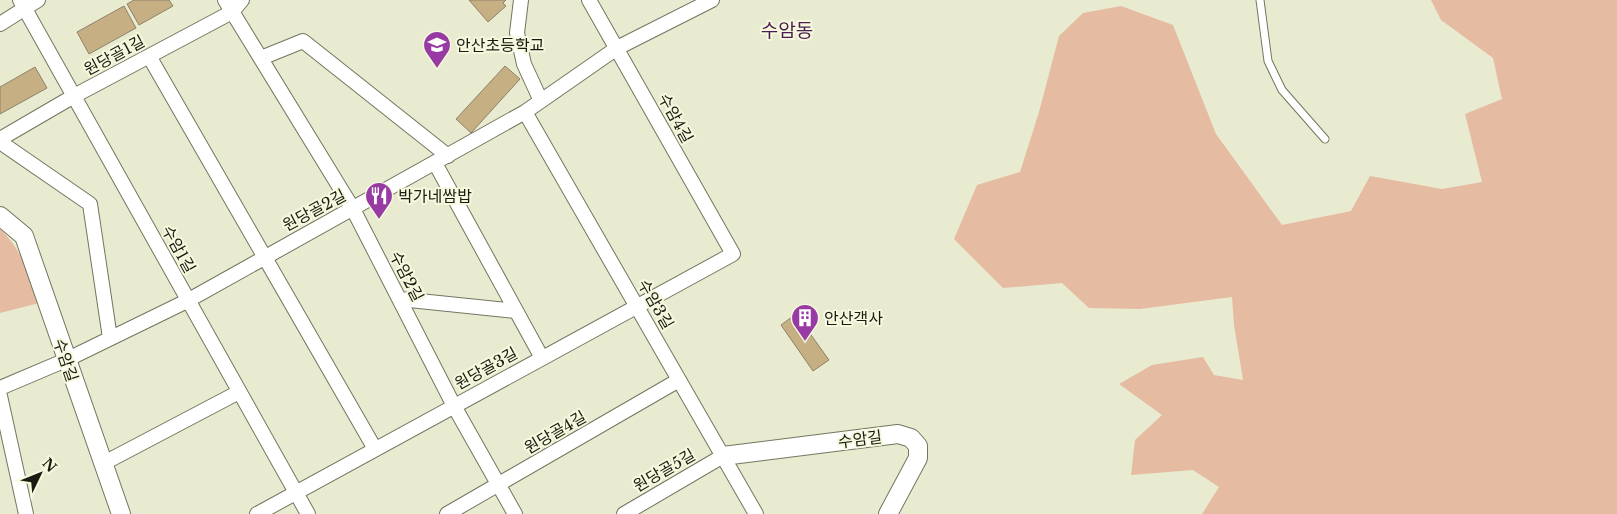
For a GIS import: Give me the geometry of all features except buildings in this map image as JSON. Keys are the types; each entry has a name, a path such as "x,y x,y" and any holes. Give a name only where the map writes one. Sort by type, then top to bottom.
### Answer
{"street":[{"path":"0,24 22,4 38,0"},
{"name":"원당골1길","path":"0,141 74,96 149,56 229,6 242,0"},
{"path":"522,0 517,33 524,64 541,101"},
{"name":"수암4길","path":"590,0 732,254"},
{"name":"원당골2길","path":"0,388 66,360 187,300 525,112 617,48 712,0"},
{"name":"수암1길","path":"22,4 308,514"},
{"name":"수암2길","path":"229,6 353,209 454,406 515,514"},
{"path":"260,58 303,41 448,156"},
{"path":"149,56 266,256 375,449"},
{"name":"수암3길","path":"525,112 756,514"},
{"path":"0,141 90,204 110,338"},
{"path":"435,163 542,358"},
{"name":"수암길","path":"0,216 24,236 66,360 104,463 120,514"},
{"name":"원당골3길","path":"257,514 732,254"},
{"path":"400,299 516,311"},
{"name":"원당골4길","path":"447,514 679,380"},
{"path":"104,463 239,392"},
{"path":"0,396 26,514"},
{"name":"수암길","path":"723,456 898,434 911,438 918,446 918,458 888,514"},
{"name":"원당골5길","path":"624,514 639,510 723,456"}],"lane":[{"path":"1260,0 1268,60 1282,90 1325,139"}],"shaded area":[{"path":"1431,0 1617,0 1617,514 1202,514 1219,487 1193,470 1131,475 1135,440 1162,415 1119,384 1152,365 1203,357 1214,375 1243,380 1234,325 1232,297 1140,309 1089,308 1062,283 1003,288 954,239 977,185 1020,172 1039,112 1059,36 1083,13 1121,6 1173,25 1216,134 1282,225 1351,211 1370,176 1442,189 1482,182 1465,114 1502,99 1493,58 1441,20"},
{"path":"0,229 8,237 19,254 39,303 0,313"}],"place":[{"name":"안산초등학교","path":"437,69"},
{"name":"박가네쌈밥","path":"379,220"},
{"name":"안산객사","path":"805,342"}],"district":[{"name":"수암동","path":"787,30"}]}
